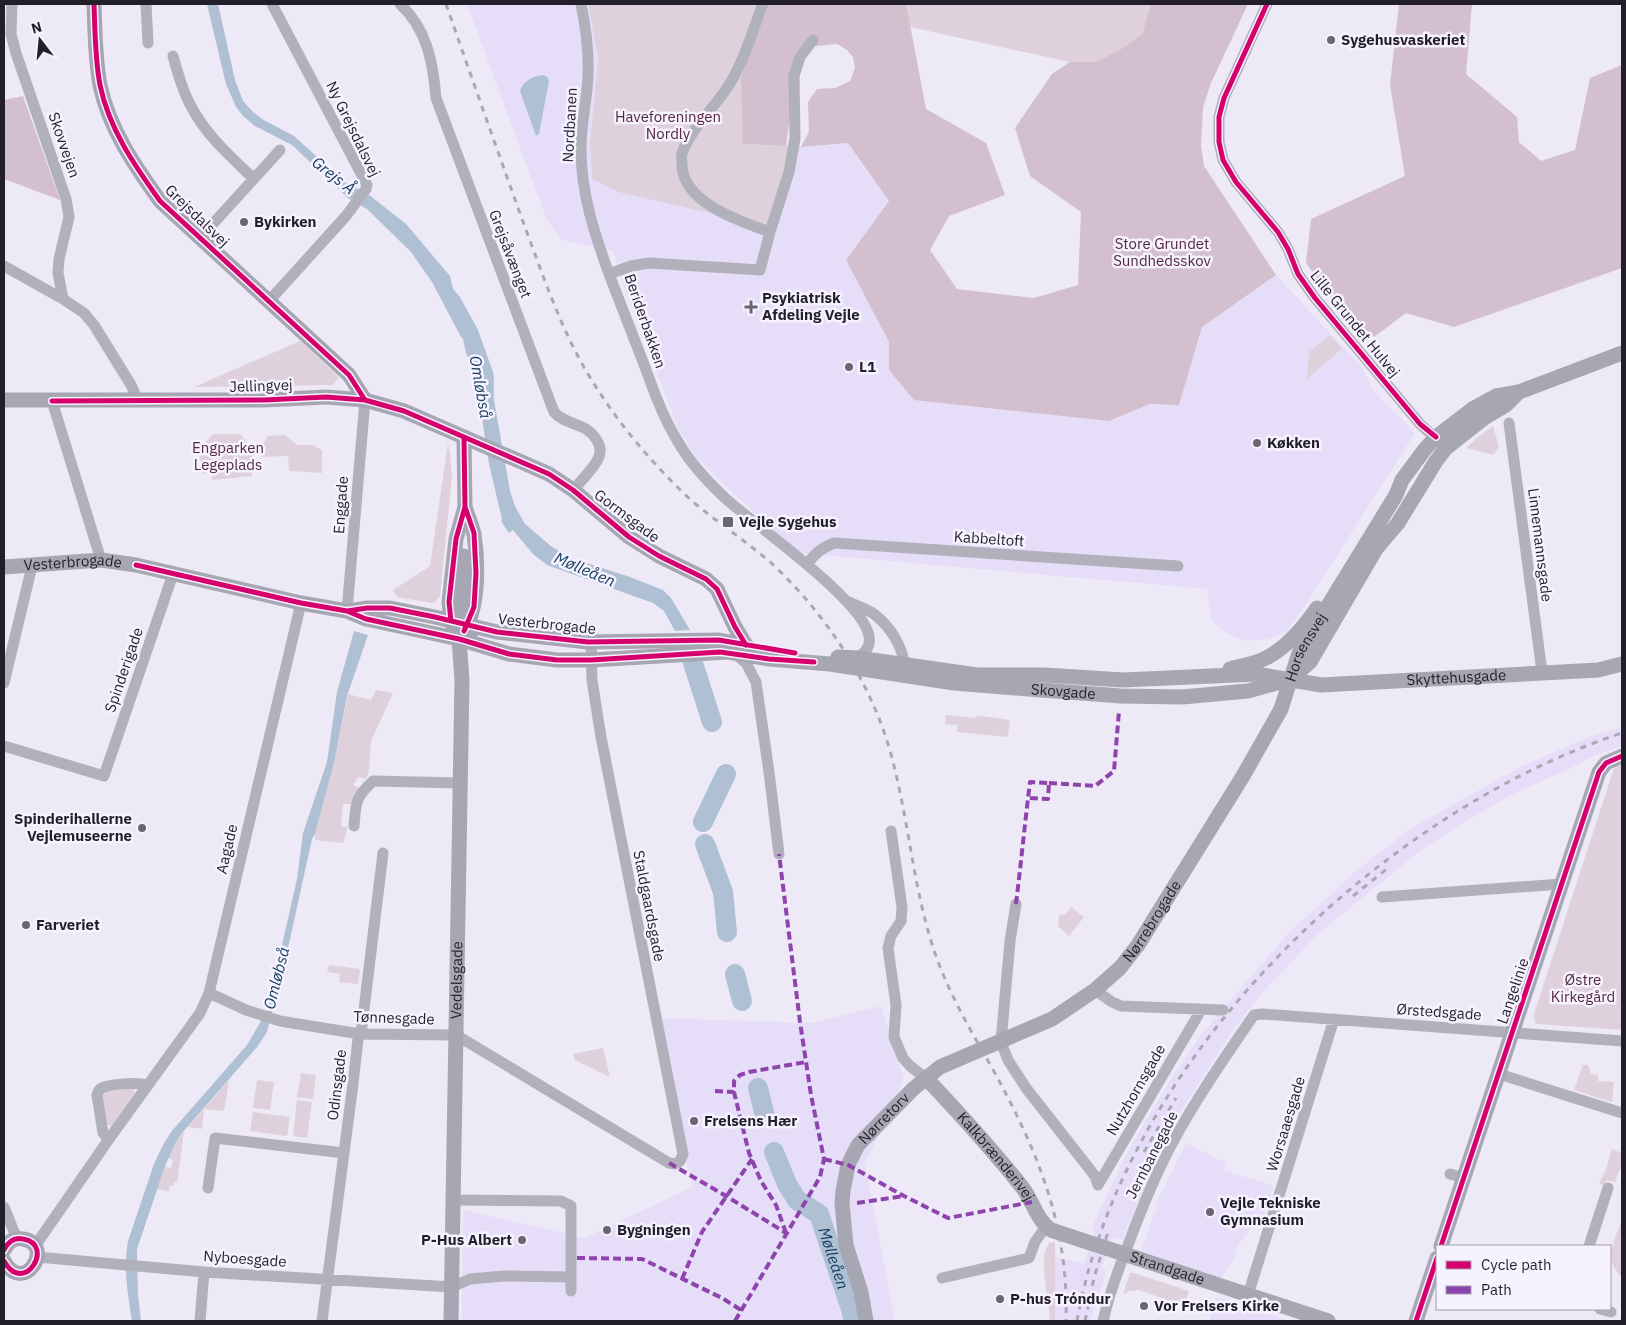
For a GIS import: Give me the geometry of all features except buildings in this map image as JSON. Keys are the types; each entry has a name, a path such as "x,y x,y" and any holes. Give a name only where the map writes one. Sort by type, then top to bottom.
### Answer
{"main road":[{"name":"Grejsdalsvej","path":"94,4 100,86 108,112 120,140 138,169 160,201 348,375 365,400"},
{"name":"Horsensvej","path":"1291,679 1299,653 1396,495 1402,480 1425,449 1441,443 1474,408 1496,396 1519,392 1622,353"},
{"name":"Jellingvej","path":"4,400 264,400 326,397 365,400 404,411 471,440"},
{"name":"Gormsgade","path":"471,440 549,474 573,490 629,537 659,556 706,579 717,589 735,627 740,649"},
{"name":"Vedelsgade","path":"451,1321 462,675 458,639 451,621 450,602 456,539 466,507 471,440"},
{"name":"Horsensvej","path":"1291,679 1310,662 1376,549 1398,523 1436,461 1441,443"},
{"name":"Skovgade","path":"1192,677 1263,659 1276,651 1296,633 1314,612 1333,584 1390,492 1402,480"},
{"path":"466,507 462,602 468,625 478,640 488,648"},
{"name":"Vesterbrogade","path":"4,567 101,560 136,565 301,603 347,611 366,619 458,639 509,654 558,660 591,660 720,652 740,649"},
{"name":"Vesterbrogade","path":"347,611 367,608 390,608 502,633 591,642 719,640 740,649"},
{"path":"458,639 468,625"},
{"name":"Skovgade","path":"740,649 858,658 954,684 1121,696 1182,697 1253,690 1291,679"},
{"name":"Skovgade","path":"740,649 769,659 977,674 1044,675 1123,680 1256,674 1291,679"},
{"name":"Skyttehusgade","path":"1291,679 1321,685 1598,670 1622,664"},
{"name":"Nørrebrogade","path":"926,1078 947,1063 1002,1042 1052,1019 1095,990 1120,968 1160,912 1243,776 1281,710 1291,679"},
{"name":"Langelinie","path":"1441,1245 1457,1176 1499,1074 1599,772 1606,763 1622,756"},
{"name":"Nørretorv","path":"866,1321 861,1292 846,1245 844,1228 842,1191 848,1165 858,1145 926,1078"},
{"name":"Kalkbrænderivej","path":"926,1078 997,1156 1029,1196 1038,1217 1046,1226"},
{"name":"Strandgade","path":"1046,1226 1052,1230 1124,1255 1328,1321"},
{"path":"4,1250 7,1244 17,1238 27,1240 36,1252 35,1264 30,1270 13,1272 5,1266"},
{"path":"1416,1321 1436,1261"}],"street":[{"name":"Skovvejen","path":"12,4 11,34 66,199 69,218 59,259 58,273 63,299"},
{"path":"146,4 148,43"},
{"name":"Ny Grejsdalsvej","path":"269,301 335,228 366,189 365,181 272,4"},
{"name":"Grejsåvænget","path":"400,4 411,14 423,34 430,55 436,98 554,412 560,419 588,430 596,438 600,448 599,458 573,490"},
{"name":"Nordbanen","path":"581,4 588,45 588,76 581,148 584,191 590,219 609,274"},
{"path":"763,4 739,65 728,86 689,139 682,156 682,174 697,196 712,207 770,232"},
{"name":"Lille Grundet Hulvej","path":"1267,4 1221,107 1219,142 1223,160 1236,182 1278,232 1288,249 1298,274 1315,298 1420,424 1441,443"},
{"name":"Beriderbakken","path":"813,40 800,57 794,76 795,138 790,172 770,232 760,270 650,263 631,266 609,274 665,417 677,441 691,462 726,499 807,564 864,620 870,636 869,646 868,650 858,658"},
{"path":"173,56 184,91 203,126 218,144 254,179"},
{"path":"200,238 280,150"},
{"path":"4,266 84,313 94,325 131,385 138,401"},
{"name":"Enggade","path":"347,611 365,400"},
{"path":"52,401 101,560"},
{"name":"Linnemannsgade","path":"1509,423 1542,672"},
{"name":"Kabbeltoft","path":"807,564 824,547 834,543 1178,566"},
{"path":"4,683 32,566"},
{"name":"Spinderigade","path":"4,746 104,776 173,574"},
{"name":"Beriderbakken","path":"844,599 874,614 896,638 904,670"},
{"name":"Aagade","path":"36,1252 109,1139 200,1013 208,994 301,603"},
{"name":"Staldgaardsgade","path":"456,1035 669,1163 675,1164 680,1161 683,1154 601,737 592,680 591,642"},
{"path":"740,649 742,658 756,682"},
{"path":"769,659 761,664 757,670 756,682 778,854"},
{"path":"354,826 356,804 360,794 373,781 461,783"},
{"path":"891,831 902,906 901,921 891,936 888,948 896,1005 894,1037 903,1058 926,1078"},
{"name":"Odinsgade","path":"322,1321 358,1040 362,1026 383,852"},
{"path":"1382,897 1562,884"},
{"path":"1002,1042 1010,941 1016,904"},
{"path":"1095,990 1121,1006 1223,1010"},
{"name":"Tønnesgade","path":"208,994 275,1020 360,1034 456,1035"},
{"name":"Nutzhornsgade","path":"1002,1042 1008,1060 1026,1088 1094,1176 1098,1185 1170,1061 1192,1027 1200,1010"},
{"name":"Ørstedsgade","path":"1254,1015 1334,1019 1622,1041"},
{"name":"Jernbanegade","path":"1103,1321 1124,1255 1145,1200 1173,1141 1201,1094 1254,1015"},
{"name":"Worsaaesgade","path":"1248,1295 1334,1019"},
{"path":"1499,1074 1622,1113"},
{"path":"109,1139 104,1133 98,1092 102,1088 128,1084 140,1083 147,1086"},
{"path":"208,1188 215,1138 344,1153"},
{"path":"1589,1245 1608,1188"},
{"path":"454,1200 561,1201 571,1206 571,1291"},
{"path":"4,1207 17,1238"},
{"path":"942,1278 1029,1258 1035,1242 1046,1226"},
{"name":"Nyboesgade","path":"36,1252 139,1267 452,1287"},
{"path":"200,1321 204,1272"},
{"path":"452,1287 471,1279 504,1276 571,1277"}],"shaded area":[{"name":"Psykiatrisk Afdeling Vejle","path":"467,4 588,4 598,59 590,141 766,226 801,147 848,143 889,201 846,260 889,342 890,370 1109,421 1150,404 1179,405 1202,327 1276,275 1361,366 1373,390 1415,433 1301,612 1287,631 1268,639 1245,641 1224,632 1211,620 1207,589 799,553 696,457 678,428 624,287 613,251 562,240 546,218"},
{"path":"1622,727 1622,746 1593,756 1517,792 1467,820 1421,850 1320,932 1265,990 1235,1027 1170,1128 1122,1240 1112,1237 1101,1269 1107,1271 1090,1321 1051,1321 1049,1255 1084,1264 1095,1233 1092,1227 1129,1149 1169,1082 1203,1032 1287,935 1355,872 1410,829 1522,766 1590,737"},
{"path":"881,1006 904,1079 865,1164 895,1321 462,1321 463,1210 585,1238 692,1187 654,1018 812,1023"},
{"name":"Vejle Tekniske Gymnasium","path":"1186,1143 1226,1163 1223,1170 1274,1186 1262,1222 1253,1220 1249,1232 1238,1244 1234,1259 1221,1278 1141,1251 1154,1213 1156,1214 1157,1207 1155,1206"},
{"path":"1217,1297 1289,1321 1209,1321"}],"green space":[{"name":"Haveforeningen Nordly","path":"588,4 769,4 741,77 744,144 801,147 766,226 618,192 592,179 590,141 598,59"},
{"name":"Store Grundet Sundhedsskov","path":"769,4 906,4 926,109 986,143 1005,195 949,216 930,250 957,289 1034,298 1078,285 1081,212 1030,176 1015,128 1052,74 1070,62 1096,62 1121,49 1142,34 1151,4 1248,4 1211,83 1203,107 1201,145 1204,166 1276,275 1202,327 1179,405 1150,404 1109,421 914,400 889,370 889,342 846,260 889,201 848,143 801,147 809,132 808,102 817,89 835,88 850,81 855,68 853,57 847,50 837,44 806,47 790,117 786,146 743,144 741,77"},
{"path":"906,4 1151,4 1142,34 1121,49 1096,62 1070,62 910,27"},
{"path":"1399,4 1472,4 1466,74 1517,117 1519,142 1541,161 1575,150 1590,78 1622,65 1622,268 1454,327 1406,313 1374,337 1334,303 1306,263 1311,219 1405,176 1390,85"},
{"path":"23,96 60,200 4,179 4,100"},
{"path":"1330,335 1342,349 1307,379 1310,351"},
{"path":"300,341 339,377 333,385 194,387"},
{"path":"1493,426 1499,447 1493,455 1466,448 1478,437"},
{"name":"Engparken Legeplads","path":"213,434 240,434 252,448 252,476 212,480 212,472 202,474 199,450"},
{"path":"285,435 297,445 313,445 322,450 322,473 289,471 288,456 262,457 260,449 268,436"},
{"path":"448,443 452,476 440,596 432,603 397,597 393,590 430,566"},
{"path":"376,690 393,693 371,741 369,770 366,779 358,777 353,785 359,788 351,804 343,804 341,826 348,827 343,843 315,840 334,763 348,694 371,700"},
{"path":"946,715 976,718 981,716 1010,720 1008,737 957,732 957,725 945,724"},
{"name":"Østre Kirkegård","path":"1622,765 1622,1030 1536,1024 1533,1017 1614,768"},
{"path":"1071,907 1084,917 1069,936 1058,926 1059,915 1066,914"},
{"path":"329,965 360,969 358,984 339,982 340,974 327,972"},
{"path":"603,1048 610,1077 575,1060 573,1054"},
{"path":"1583,1065 1588,1065 1591,1074 1598,1075 1598,1081 1614,1082 1612,1102 1574,1090"},
{"path":"301,1073 316,1075 313,1099 297,1097"},
{"path":"229,1080 224,1111 204,1109 202,1129 188,1127"},
{"path":"257,1080 274,1082 270,1110 253,1108"},
{"path":"133,1089 135,1093 112,1126 106,1124 101,1097 110,1091"},
{"path":"297,1100 312,1102 307,1138 293,1136"},
{"path":"253,1112 290,1117 287,1136 250,1131"},
{"path":"184,1131 177,1183 174,1182 173,1186 170,1186 169,1191 157,1189 165,1166 171,1168 173,1160 168,1158"},
{"path":"1612,1149 1622,1153 1622,1167 1615,1182 1607,1180 1604,1186 1599,1183 1606,1169"},
{"path":"1622,1219 1622,1277 1616,1270 1611,1257"},
{"path":"1055,1242 1055,1321 1050,1321 1044,1259 1049,1243"},
{"path":"1130,1273 1189,1291 1184,1306 1139,1290 1129,1291 1123,1295"}],"water":[{"path":"207,4 218,4 235,80 243,101 262,119 294,136 346,183 368,194 406,224 450,276 453,289 460,297 478,330 493,372 494,400 510,491 515,506 525,524 552,547 574,559 663,590 671,598 690,630 675,631 664,611 653,603 547,565 533,554 513,530 509,533 501,521 489,464 475,372 466,353 463,339 432,282 411,252 367,209 348,198 292,145 255,126 243,116 236,107 226,84"},
{"path":"543,75 549,81 539,134 536,136 520,91 523,84"},
{"name":"Omløbså","path":"354,631 368,635 347,696 334,763 312,839 267,1032 257,1047 182,1133 175,1144 165,1166 137,1249 141,1321 132,1321 126,1261 128,1241 154,1164 171,1132 247,1045 267,1011 297,879 303,833 327,762 337,692"}],"waterway":[{"name":"Mølleåen","path":"693,663 712,722"},
{"name":"Mølleåen","path":"703,822 726,774"},
{"name":"Mølleåen","path":"705,844 723,892 727,932"},
{"name":"Mølleåen","path":"735,974 742,1001"},
{"name":"Mølleåen","path":"758,1088 765,1116"},
{"name":"Mølleåen","path":"774,1152 787,1184 797,1200 819,1214 854,1321"}],"railway":[{"path":"446,4 546,285 569,339 588,374 623,425 663,472 692,501 769,561 803,596 843,649 869,695 883,728 893,762 917,886 937,959 955,1000 1023,1127 1047,1189 1056,1220 1062,1252 1066,1286 1066,1321"},
{"path":"1077,1321 1104,1224 1147,1131 1205,1042 1275,960 1354,886 1440,822 1530,771 1622,733"},
{"path":"1353,896 1388,868"},
{"path":"1144,1152 1176,1098"},
{"path":"1085,1321 1094,1278 1108,1232"}],"marked path":[{"path":"1049,783 1095,786 1114,771 1119,711"},
{"path":"1016,904 1026,812 1030,782 1049,783 1048,799 1028,798"},
{"path":"735,1321 820,1177 824,1159 811,1095 800,1022 779,854"},
{"path":"786,1233 776,1205 761,1181 749,1153 734,1092 734,1081 740,1075 749,1072 806,1062"},
{"path":"715,1091 734,1092"},
{"path":"682,1279 702,1232 752,1159"},
{"path":"824,1159 848,1165 948,1218 1032,1202"},
{"path":"669,1163 786,1233"},
{"path":"857,1203 904,1196"},
{"path":"577,1258 642,1259 722,1298 741,1310"}],"cycle path":[{"path":"94,4 97,65 104,101 116,132 141,174 160,201 349,375 365,400"},
{"path":"1267,4 1224,98 1219,117 1219,142 1223,160 1236,182 1278,232 1288,249 1298,274 1315,298 1420,424 1436,437"},
{"path":"52,401 264,400 326,397 365,400 404,411 549,474 573,490 629,537 659,556 706,579 717,589 746,645"},
{"path":"451,621 449,602 456,539 465,507 464,437"},
{"path":"464,631 474,607 476,573 474,533 465,507"},
{"path":"136,565 301,603 347,611 366,619 459,639 509,654 557,660 591,660 720,652 769,659 814,662"},
{"path":"347,611 367,608 390,608 497,632 588,642 719,640 795,653"},
{"path":"1441,1245 1599,772 1606,763 1622,756"},
{"path":"4,1250 7,1245 17,1239 23,1239 32,1243 37,1250 37,1258 28,1271 20,1273 12,1271 4,1261"},
{"path":"1416,1321 1436,1261"}],"place":[{"name":"Sygehusvaskeriet","path":"1331,40"},
{"name":"Bykirken","path":"244,222"},
{"name":"Psykiatrisk Afdeling Vejle","path":"751,307"},
{"name":"L1","path":"849,367"},
{"name":"Køkken","path":"1257,443"},
{"name":"Vejle Sygehus","path":"728,522"},
{"name":"Spinderihallerne Vejlemuseerne","path":"142,828"},
{"name":"Farveriet","path":"26,925"},
{"name":"Frelsens Hær","path":"694,1121"},
{"name":"Vejle Tekniske Gymnasium","path":"1210,1212"},
{"name":"Bygningen","path":"607,1230"},
{"name":"P-Hus Albert","path":"522,1240"},
{"name":"P-hus Tróndur","path":"1000,1299"},
{"name":"Vor Frelsers Kirke","path":"1144,1306"}],"water label":[{"name":"Grejs Å","path":"334,175"}]}
